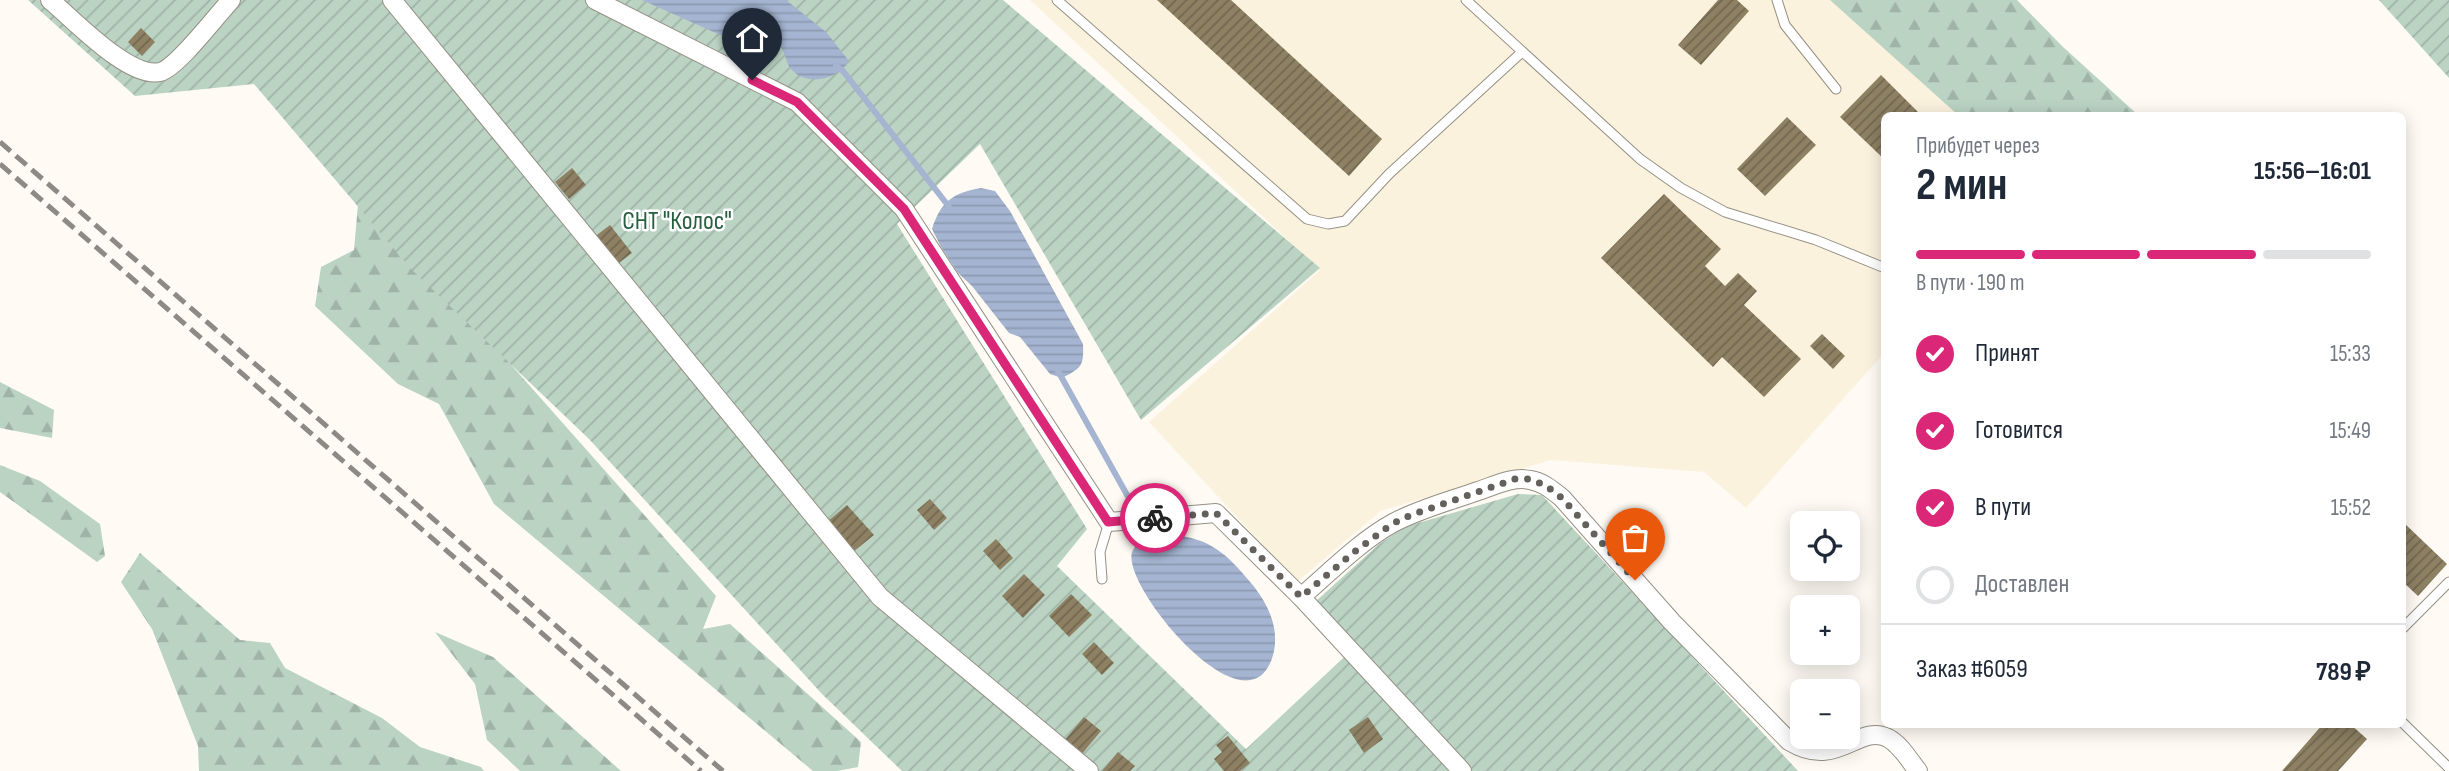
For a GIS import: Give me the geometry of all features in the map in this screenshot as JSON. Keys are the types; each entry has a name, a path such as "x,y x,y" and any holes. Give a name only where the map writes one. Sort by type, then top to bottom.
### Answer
{"street":[{"path":"50,0 119,58 143,72 161,72 177,61 231,0"},
{"path":"392,0 880,597 1090,771"},
{"path":"594,0 797,102 904,209 1108,522 1216,513 1301,597 1462,771"},
{"path":"1301,597 1392,524 1486,488 1515,479 1528,479 1545,485 1562,498 1672,621 1789,741 1804,751 1817,754 1830,753 1876,735 1899,746 1918,771"}],"lane":[{"path":"1057,0 1307,219 1328,224 1345,221 1390,174 1522,52"},
{"path":"1466,0 1640,159 1681,188 1725,212 1816,240 1881,266"},
{"path":"1777,0 1785,25 1836,89"},
{"path":"1102,579 1100,552 1108,522"},
{"path":"2406,625 2449,582"},
{"path":"2406,726 2449,768"}],"shaded area":[{"path":"1030,0 1831,0 1964,112 1881,112 1881,356 1746,508 1704,472 1551,460 1381,511 1297,582 1149,422 1320,270"}],"green space":[{"name":"СНТ \"Колос\"","path":"28,0 1003,0 1320,268 1141,420 980,144 897,224 1087,529 1057,566 1246,749 1357,645 1316,601 1378,545 1404,527 1518,494 1542,495 1798,771 902,771 822,694 589,439 411,269 254,84 135,96"},
{"path":"1830,0 2017,0 2062,46 2135,112 1955,112"},
{"path":"2379,0 2449,0 2449,78"},
{"path":"359,193 716,596 703,629 730,624 861,742 858,767 837,771 813,771 494,504 439,404 398,384 315,306 321,267 354,250"},
{"path":"0,382 54,410 52,438 0,428"},
{"path":"0,465 40,481 100,524 105,556 97,562 0,492"},
{"path":"140,553 240,640 270,643 285,668 382,718 420,747 481,767 484,771 199,771 198,746 152,629 121,582"},
{"path":"435,632 493,657 621,771 520,771 487,740 475,684"}],"water":[{"path":"642,0 786,0 826,32 849,61 844,68 830,77 805,78 791,69 783,50 777,44 769,41 734,41"},
{"path":"981,188 995,191 1010,211 1083,344 1080,366 1062,378 1050,374 1020,337 1009,333 972,286 958,273 932,229 940,211 949,200"},
{"path":"1172,535 1197,540 1217,549 1257,590 1270,615 1275,632 1274,651 1261,675 1241,680 1215,669 1189,648 1144,592 1133,567 1133,550 1145,540"}],"building":[{"path":"1157,0 1231,0 1382,139 1349,176"},
{"path":"1718,0 1737,0 1749,11 1701,65 1678,45"},
{"path":"141,28 155,42 142,56 128,42"},
{"path":"1881,75 1918,112 1881,112 1881,156 1840,117"},
{"path":"1787,117 1816,145 1765,196 1737,169"},
{"path":"572,168 586,185 569,199 555,182"},
{"path":"1664,194 1721,249 1705,266 1725,286 1738,273 1757,291 1744,305 1801,359 1764,397 1722,357 1713,367 1601,258"},
{"path":"610,225 632,253 615,266 593,238"},
{"path":"1822,334 1845,356 1833,369 1810,346"},
{"path":"930,499 947,518 934,530 917,510"},
{"path":"847,505 874,535 853,552 827,522"},
{"path":"2406,525 2447,564 2418,596 2406,585"},
{"path":"996,539 1013,558 1000,570 983,551"},
{"path":"1024,574 1045,595 1023,618 1002,596"},
{"path":"1071,594 1092,615 1069,637 1049,616"},
{"path":"1094,642 1114,663 1102,675 1082,654"},
{"path":"1084,717 1101,731 1081,755 1064,741"},
{"path":"1368,717 1383,739 1364,753 1349,730"},
{"path":"2320,728 2355,728 2367,739 2338,771 2282,771"},
{"path":"1228,736 1250,763 1240,771 1224,771 1214,759 1222,752 1216,745"},
{"path":"1118,752 1135,766 1130,771 1102,771"}],"waterway":[{"path":"836,66 843,71 950,208"},
{"path":"1058,371 1141,520 1146,540"}],"railway":[{"path":"0,142 723,771"},
{"path":"0,164 701,771"}],"way so far":[{"path":"1155,518 1216,513 1301,597 1392,524 1486,488 1515,479 1528,479 1545,485 1562,498 1635,580"}],"route":[{"path":"752,80 797,102 904,209 1108,522 1155,518"}]}
